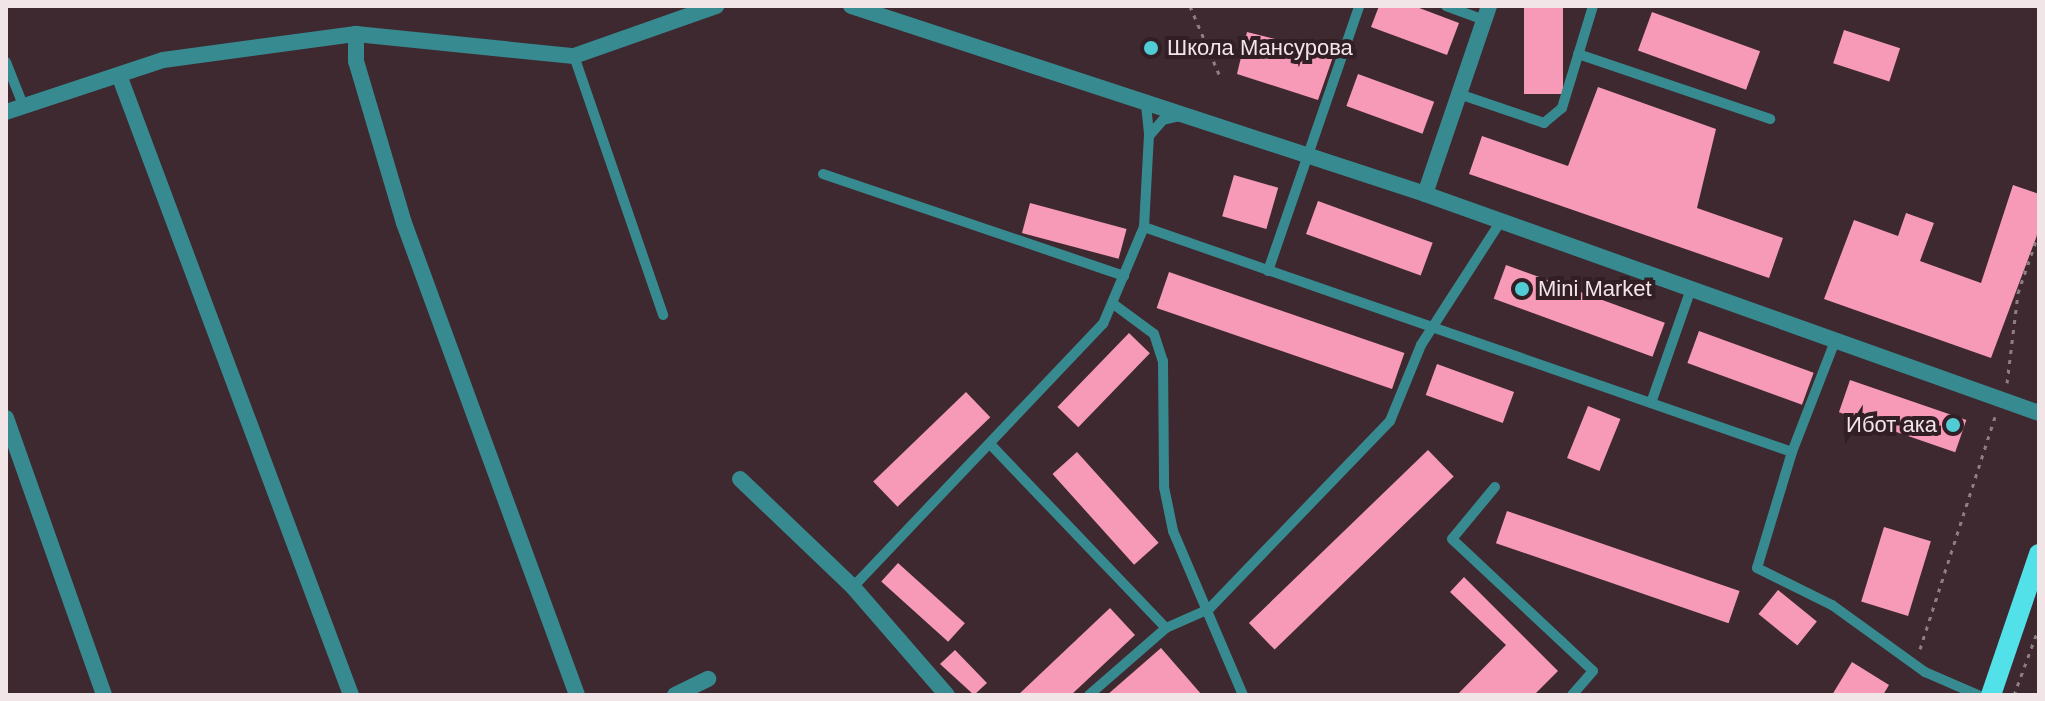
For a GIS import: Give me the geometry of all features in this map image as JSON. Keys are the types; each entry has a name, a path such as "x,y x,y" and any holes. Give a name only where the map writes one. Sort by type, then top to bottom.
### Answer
{"main road":[{"path":"1991,695 2039,554"}],"street":[{"path":"6,112 163,60 356,34 574,56 716,6"},
{"path":"851,6 1425,194 2039,413"},
{"path":"1425,194 1487,13"},
{"path":"356,34 356,61 404,223 577,695"},
{"path":"119,75 351,695"},
{"path":"6,418 104,695"},
{"path":"740,479 853,587 947,695"},
{"path":"675,695 708,679"}],"lane":[{"path":"1268,271 1359,6"},
{"path":"1446,6 1487,13"},
{"path":"1459,94 1544,123 1562,108 1593,6"},
{"path":"1578,54 1770,119"},
{"path":"574,56 663,315"},
{"path":"6,62 23,105"},
{"path":"853,587 1103,324 1144,227 1149,136 1146,105"},
{"path":"1149,136 1163,120 1180,116"},
{"path":"823,174 1124,276"},
{"path":"1089,695 1166,628 1209,609 1390,421 1434,325 1501,221"},
{"path":"1144,227 1434,325 1549,372 1651,403 1792,452"},
{"path":"1651,403 1691,289"},
{"path":"1112,303 1154,334 1163,361 1164,487 1173,531 1209,609 1243,695"},
{"path":"1835,341 1792,452 1757,568 1832,605 1919,668 1978,695"},
{"path":"991,445 1166,628"},
{"path":"1495,487 1452,539 1593,671 1572,695"}],"path":[{"path":"1190,6 1219,74"},
{"path":"1919,668 2013,364 2018,293 2039,232"},
{"path":"2014,695 2039,627"}],"building":[{"path":"1379,6 1414,6 1459,23 1447,55 1371,27"},
{"path":"1524,6 1563,6 1563,94 1524,94"},
{"path":"1652,12 1760,51 1746,90 1638,51"},
{"path":"1844,30 1900,48 1889,82 1833,63"},
{"path":"1247,32 1334,54 1318,100 1237,74"},
{"path":"1358,74 1434,102 1422,134 1346,106"},
{"path":"1598,87 1716,129 1697,208 1783,238 1769,278 1469,174 1482,136 1568,166"},
{"path":"1234,175 1278,188 1266,229 1222,216"},
{"path":"2013,185 2039,194 2039,230 1991,358 1824,299 1854,220 1898,236 1906,213 1934,223 1920,261 1981,283"},
{"path":"1318,201 1433,243 1421,276 1306,234"},
{"path":"1030,203 1127,229 1119,259 1022,233"},
{"path":"1506,265 1665,323 1652,357 1494,299"},
{"path":"1169,272 1404,353 1392,389 1157,308"},
{"path":"1699,331 1814,373 1802,405 1687,363"},
{"path":"1129,333 1150,353 1078,427 1057,407"},
{"path":"1437,364 1514,392 1503,423 1426,395"},
{"path":"1850,380 1966,420 1955,452 1839,412"},
{"path":"966,392 990,417 898,507 873,482"},
{"path":"1588,406 1620,419 1599,471 1567,458"},
{"path":"1428,450 1454,477 1275,650 1249,623"},
{"path":"1077,452 1159,543 1134,565 1052,474"},
{"path":"1507,511 1740,591 1729,623 1496,543"},
{"path":"1884,527 1931,541 1908,616 1861,602"},
{"path":"898,563 965,623 948,642 881,582"},
{"path":"1464,577 1558,671 1534,695 1457,695 1506,645 1450,592"},
{"path":"1778,590 1817,621 1797,646 1758,614"},
{"path":"1110,608 1135,635 1071,695 1018,695"},
{"path":"1161,648 1202,695 1107,695"},
{"path":"955,650 987,683 974,695 940,664"},
{"path":"1852,662 1889,685 1883,695 1832,695"}],"place":[{"name":"Школа Мансурова","path":"1151,48"},
{"name":"Mini Market","path":"1522,289"},
{"name":"Ибот ака","path":"1953,425"}]}
